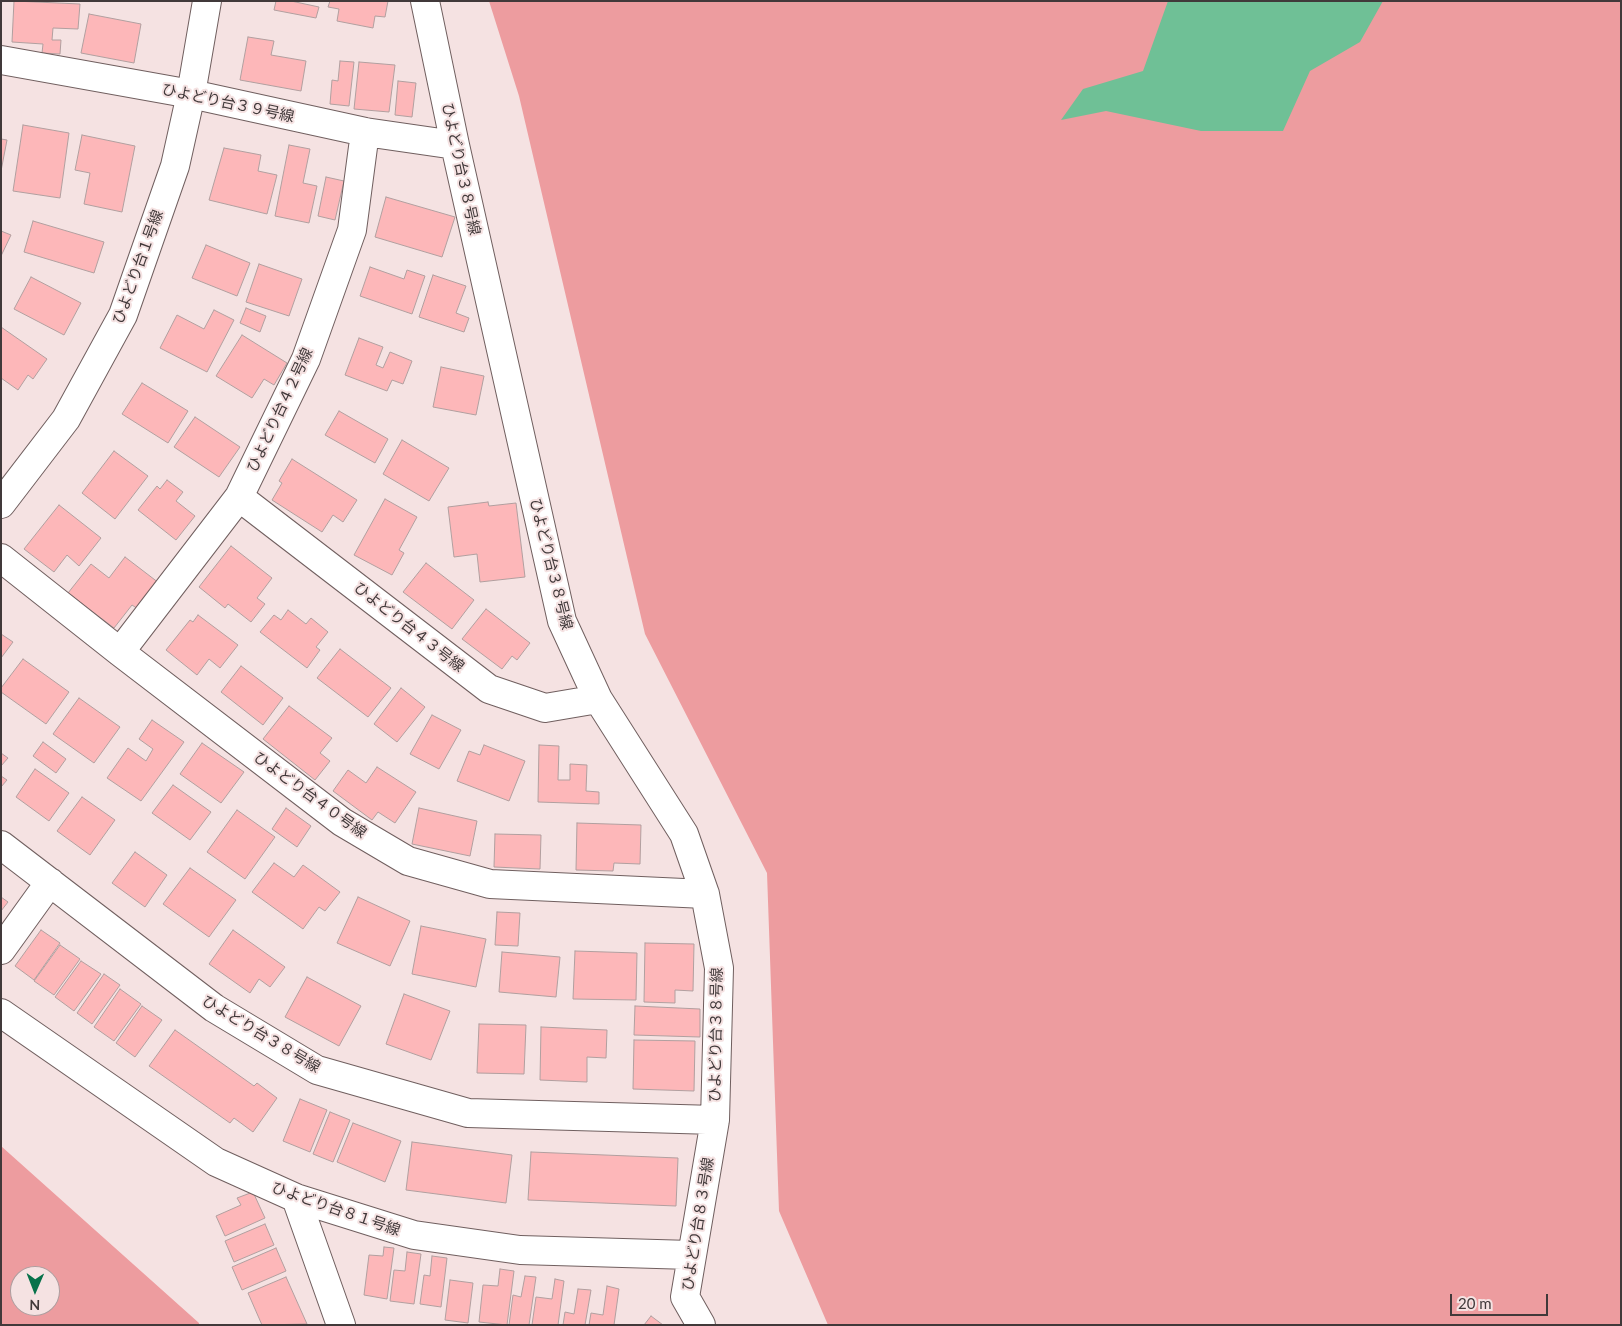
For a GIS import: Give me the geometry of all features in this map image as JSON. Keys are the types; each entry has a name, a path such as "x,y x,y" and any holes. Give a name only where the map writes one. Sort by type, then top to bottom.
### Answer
{"street":[{"name":"ひよどり台３８号線","path":"1,845 214,1008 317,1070 468,1113 715,1120 720,968 705,894 684,834 598,699 562,621 455,145 425,1"},
{"name":"ひよどり台１号線","path":"1,504 66,419 123,315 175,166 192,94 202,2"},
{"name":"ひよどり台３９号線","path":"1,60 192,94 365,132 455,145"},
{"name":"ひよどり台４２号線","path":"120,652 239,497 306,359 352,230 365,132"},
{"name":"ひよどり台４３号線","path":"239,497 489,689 544,708 598,699"},
{"name":"ひよどり台４０号線","path":"1,558 342,822 408,861 490,884 705,894"},
{"path":"1,950 50,882"},
{"name":"ひよどり台８１号線","path":"1,1013 216,1162 296,1198 424,1237 520,1250 691,1255"},
{"name":"ひよどり台８３号線","path":"701,1325 685,1297 715,1120"},
{"path":"296,1198 341,1325"}],"shaded area":[{"path":"489,1 1621,1 1621,1325 828,1325 779,1211 767,873 645,634 519,96"},
{"path":"1168,1 1383,1 1360,42 1310,71 1283,131 1201,131 1106,111 1061,120 1083,89 1143,71"},
{"path":"1,1146 199,1323 199,1325 1,1325"}],"building":[{"path":"14,1 80,4 78,29 53,28 52,40 61,40 60,54 42,53 43,44 12,42"},
{"path":"276,1 291,1 319,7 316,18 274,10"},
{"path":"330,1 388,1 385,17 375,16 373,28 337,21 339,9 328,7"},
{"path":"89,14 141,24 134,63 81,53"},
{"path":"248,37 274,41 271,55 306,61 301,91 240,80"},
{"path":"340,61 354,62 349,106 330,104 332,80 338,81"},
{"path":"359,62 395,65 389,112 354,109"},
{"path":"398,81 416,83 412,117 395,115"},
{"path":"23,125 69,133 60,198 13,191"},
{"path":"82,135 135,146 122,212 84,204 90,173 75,170"},
{"path":"1,139 7,140 1,171"},
{"path":"289,145 310,149 303,183 317,186 309,223 275,216"},
{"path":"224,148 261,155 258,171 277,175 267,214 209,200"},
{"path":"326,177 344,181 335,220 318,216"},
{"path":"386,197 455,217 442,257 375,237"},
{"path":"33,221 104,242 94,273 24,252"},
{"path":"1,231 11,235 1,256"},
{"path":"206,245 250,263 237,296 192,278"},
{"path":"259,264 302,279 289,316 246,302"},
{"path":"370,267 404,279 407,270 425,276 412,314 360,296"},
{"path":"433,275 466,286 456,313 469,318 464,332 419,317"},
{"path":"31,277 81,303 64,335 14,309"},
{"path":"246,308 266,316 260,332 240,323"},
{"path":"214,310 234,320 207,372 160,348 177,315 204,329"},
{"path":"1,327 47,359 33,379 28,375 18,390 1,378"},
{"path":"242,335 287,363 274,385 264,379 252,398 216,376"},
{"path":"359,338 383,347 376,365 383,368 390,352 412,361 403,384 392,380 387,391 345,375"},
{"path":"441,367 484,376 476,415 433,407"},
{"path":"142,383 188,411 168,443 122,414"},
{"path":"339,411 388,439 375,463 325,435"},
{"path":"195,417 240,447 219,477 174,447"},
{"path":"402,440 449,468 429,501 383,474"},
{"path":"114,451 148,476 115,519 82,493"},
{"path":"292,459 357,500 343,522 333,515 322,532 272,500 282,483 279,481"},
{"path":"167,480 183,492 176,501 195,516 176,540 138,510 157,486 160,489"},
{"path":"385,499 417,517 399,550 404,553 392,575 354,555"},
{"path":"488,502 489,506 516,503 525,577 480,582 477,554 454,557 448,507"},
{"path":"59,505 101,538 79,566 67,555 54,572 24,549"},
{"path":"231,546 272,578 257,598 265,604 251,622 228,604 225,608 199,587"},
{"path":"125,557 159,583 138,609 132,605 114,628 68,593 91,564 109,578"},
{"path":"426,563 474,600 452,629 403,592"},
{"path":"486,609 530,643 517,660 512,656 502,669 462,639"},
{"path":"288,610 306,624 311,618 328,632 316,647 320,650 307,668 260,632 274,615 281,620"},
{"path":"198,615 238,645 220,668 209,659 197,675 166,650 190,620 193,622"},
{"path":"1,634 13,642 1,658"},
{"path":"340,649 391,688 368,717 317,678"},
{"path":"23,659 69,692 46,724 1,692 1,688"},
{"path":"241,666 283,698 263,725 221,692"},
{"path":"401,688 425,707 397,742 374,724"},
{"path":"79,698 120,727 94,763 53,734"},
{"path":"289,706 332,738 320,753 330,761 315,780 263,739"},
{"path":"432,715 461,730 439,769 410,754"},
{"path":"152,720 184,742 141,801 107,778 128,748 146,761 153,749 139,739"},
{"path":"43,742 66,759 56,773 33,756"},
{"path":"202,743 244,772 221,803 180,774"},
{"path":"484,745 525,761 509,801 457,781 469,751 480,755"},
{"path":"539,745 559,746 558,780 570,780 570,764 587,765 586,791 599,792 599,804 538,802"},
{"path":"1,753 8,758 1,766"},
{"path":"377,767 416,792 395,823 378,812 372,820 333,791 348,770 366,783"},
{"path":"35,769 69,793 49,821 16,797"},
{"path":"1,776 7,780 1,787"},
{"path":"173,785 211,812 190,840 152,813"},
{"path":"82,797 115,820 90,855 57,831"},
{"path":"286,808 311,826 297,847 272,829"},
{"path":"419,808 477,821 470,856 412,844"},
{"path":"237,810 275,837 245,879 207,852"},
{"path":"577,823 641,825 640,864 614,863 613,871 576,870"},
{"path":"495,834 541,835 540,869 494,867"},
{"path":"135,852 167,875 145,907 112,883"},
{"path":"274,863 294,877 303,865 340,892 325,911 319,907 303,929 252,892"},
{"path":"190,868 236,900 209,937 163,904"},
{"path":"1,897 8,902 1,911"},
{"path":"358,897 410,921 390,966 337,943"},
{"path":"497,912 520,913 518,946 495,945"},
{"path":"421,926 486,939 476,987 412,974"},
{"path":"41,930 60,943 34,980 15,966"},
{"path":"233,930 285,967 270,987 259,979 250,993 209,964"},
{"path":"645,943 694,944 693,991 675,990 675,1003 644,1002"},
{"path":"60,945 80,959 54,995 34,981"},
{"path":"575,951 637,953 636,1000 573,999"},
{"path":"502,952 560,957 556,997 499,992"},
{"path":"81,961 101,974 74,1011 55,997"},
{"path":"104,974 120,985 92,1024 77,1013"},
{"path":"307,977 361,1006 339,1046 285,1017"},
{"path":"120,989 141,1004 114,1041 94,1027"},
{"path":"404,994 450,1011 431,1060 386,1044"},
{"path":"142,1006 162,1020 135,1057 116,1043"},
{"path":"635,1006 700,1009 700,1037 634,1035"},
{"path":"479,1024 526,1025 524,1074 477,1073"},
{"path":"541,1027 607,1030 606,1058 587,1057 587,1082 540,1080"},
{"path":"175,1030 254,1086 257,1083 277,1098 253,1132 234,1118 230,1123 149,1066"},
{"path":"634,1040 695,1041 694,1091 633,1089"},
{"path":"300,1099 327,1110 310,1152 283,1141"},
{"path":"330,1112 350,1120 333,1162 313,1154"},
{"path":"353,1123 401,1141 385,1182 337,1162"},
{"path":"412,1142 512,1155 506,1203 406,1190"},
{"path":"531,1152 678,1158 676,1206 528,1200"},
{"path":"253,1192 265,1218 225,1236 216,1216 241,1205 237,1198"},
{"path":"265,1224 274,1245 234,1262 225,1241"},
{"path":"384,1247 394,1248 387,1299 364,1295 369,1255 383,1256"},
{"path":"276,1248 286,1271 242,1290 232,1267"},
{"path":"407,1252 421,1254 414,1304 390,1301 394,1270 405,1271"},
{"path":"432,1256 447,1258 441,1307 420,1304 424,1275 430,1276"},
{"path":"500,1269 514,1271 507,1325 479,1322 483,1285 498,1286"},
{"path":"525,1276 536,1277 529,1325 509,1325 513,1295 521,1297"},
{"path":"286,1277 307,1324 262,1325 248,1293"},
{"path":"555,1279 564,1281 558,1325 532,1325 536,1297 552,1299"},
{"path":"450,1280 473,1283 468,1323 445,1320"},
{"path":"607,1286 619,1289 614,1325 589,1325 591,1313 603,1315"},
{"path":"578,1289 591,1290 585,1325 563,1325 565,1312 574,1314"},
{"path":"651,1316 663,1325 644,1325"}]}
